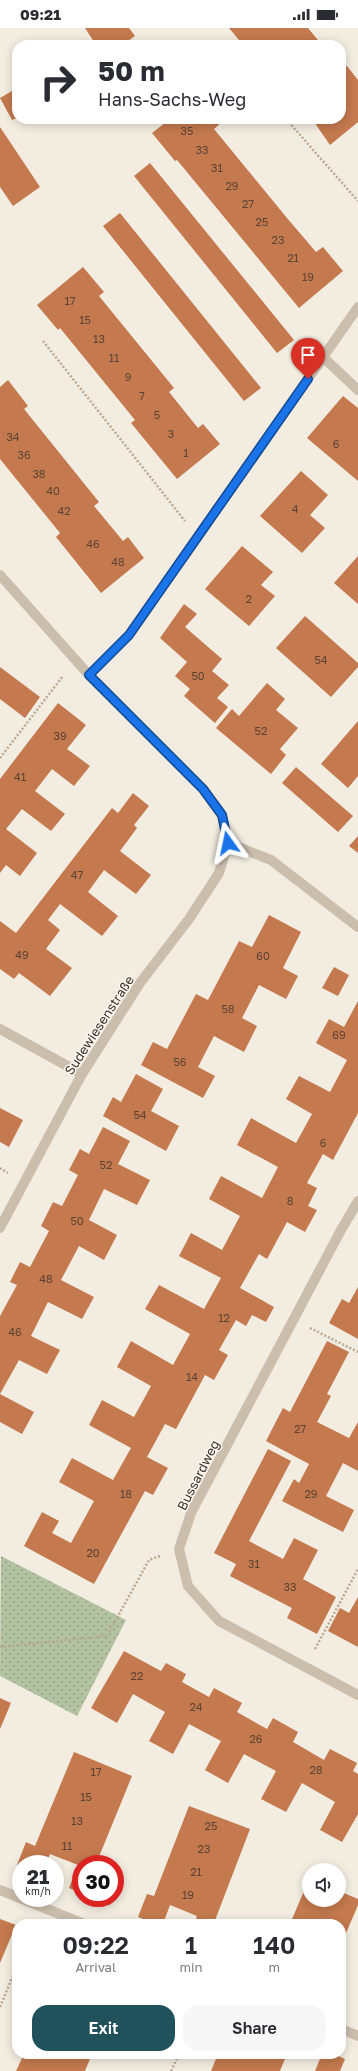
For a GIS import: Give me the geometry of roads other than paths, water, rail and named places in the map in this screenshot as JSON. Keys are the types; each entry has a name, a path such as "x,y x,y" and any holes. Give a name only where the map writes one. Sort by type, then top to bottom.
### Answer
{"street":[{"path":"89,675 129,635 358,307"},
{"path":"323,357 358,390"},
{"path":"0,575 89,675 203,789 222,815 228,843 271,860 358,927"},
{"name":"Sudewiesenstraße","path":"0,1228 82,1074 140,983 188,919 219,873 228,843"},
{"path":"0,1029 82,1074"},
{"name":"Bussardweg","path":"358,1201 341,1230 191,1513 180,1549 188,1586 219,1621 358,1695"},
{"path":"0,1890 72,1919"},
{"path":"346,2031 358,2036"}]}
